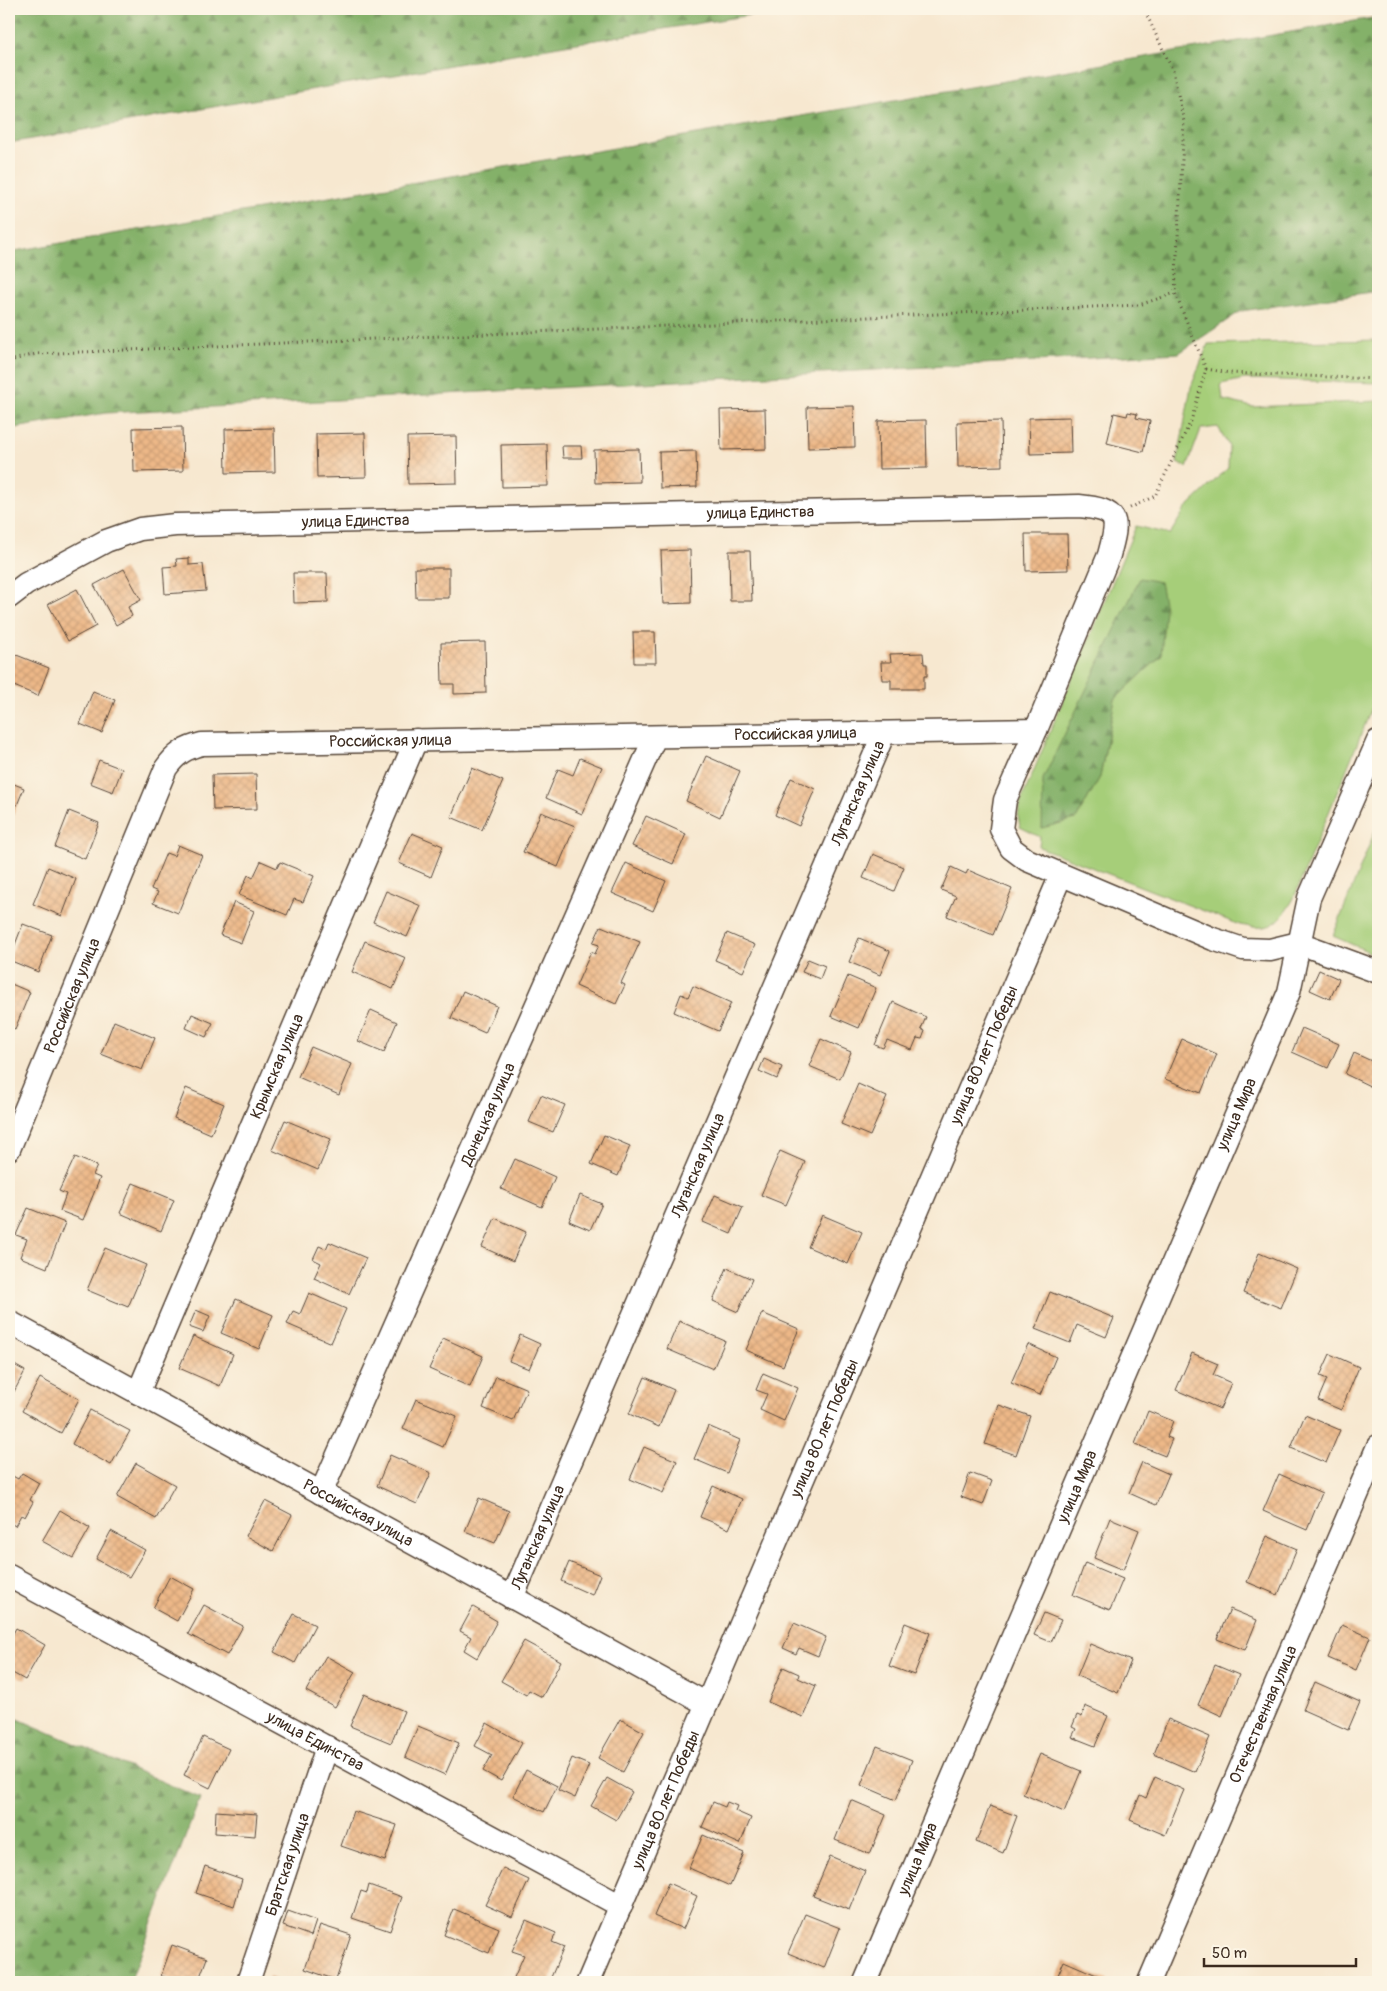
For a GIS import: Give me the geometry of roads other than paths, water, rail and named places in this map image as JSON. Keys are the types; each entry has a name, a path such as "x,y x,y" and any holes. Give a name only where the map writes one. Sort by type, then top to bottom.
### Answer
{"street":[{"name":"улица Единства","path":"9,597 26,584 106,541 140,529 175,525 1080,506 1102,508 1112,517 1116,529 1109,555 1036,730"},
{"name":"Российская улица","path":"9,1149 166,768 174,756 186,747 202,744 1036,730"},
{"path":"1036,730 1004,800 1001,829 1011,848 1028,860 1062,875 1243,950 1270,950 1299,943 1378,972"},
{"name":"Луганская улица","path":"512,1598 884,733"},
{"name":"Донецкая улица","path":"321,1493 655,736"},
{"name":"Крымская улица","path":"138,1393 416,740"},
{"name":"улица Мира","path":"865,1982 1289,992 1309,898 1378,741"},
{"name":"улица 80 лет Победы","path":"588,1982 1062,875"},
{"name":"Российская улица","path":"9,1322 707,1704"},
{"name":"Отечественная улица","path":"1149,1982 1378,1446"},
{"name":"улица Единства","path":"9,1576 620,1906"},
{"name":"Братская улица","path":"248,1982 327,1747"}]}
